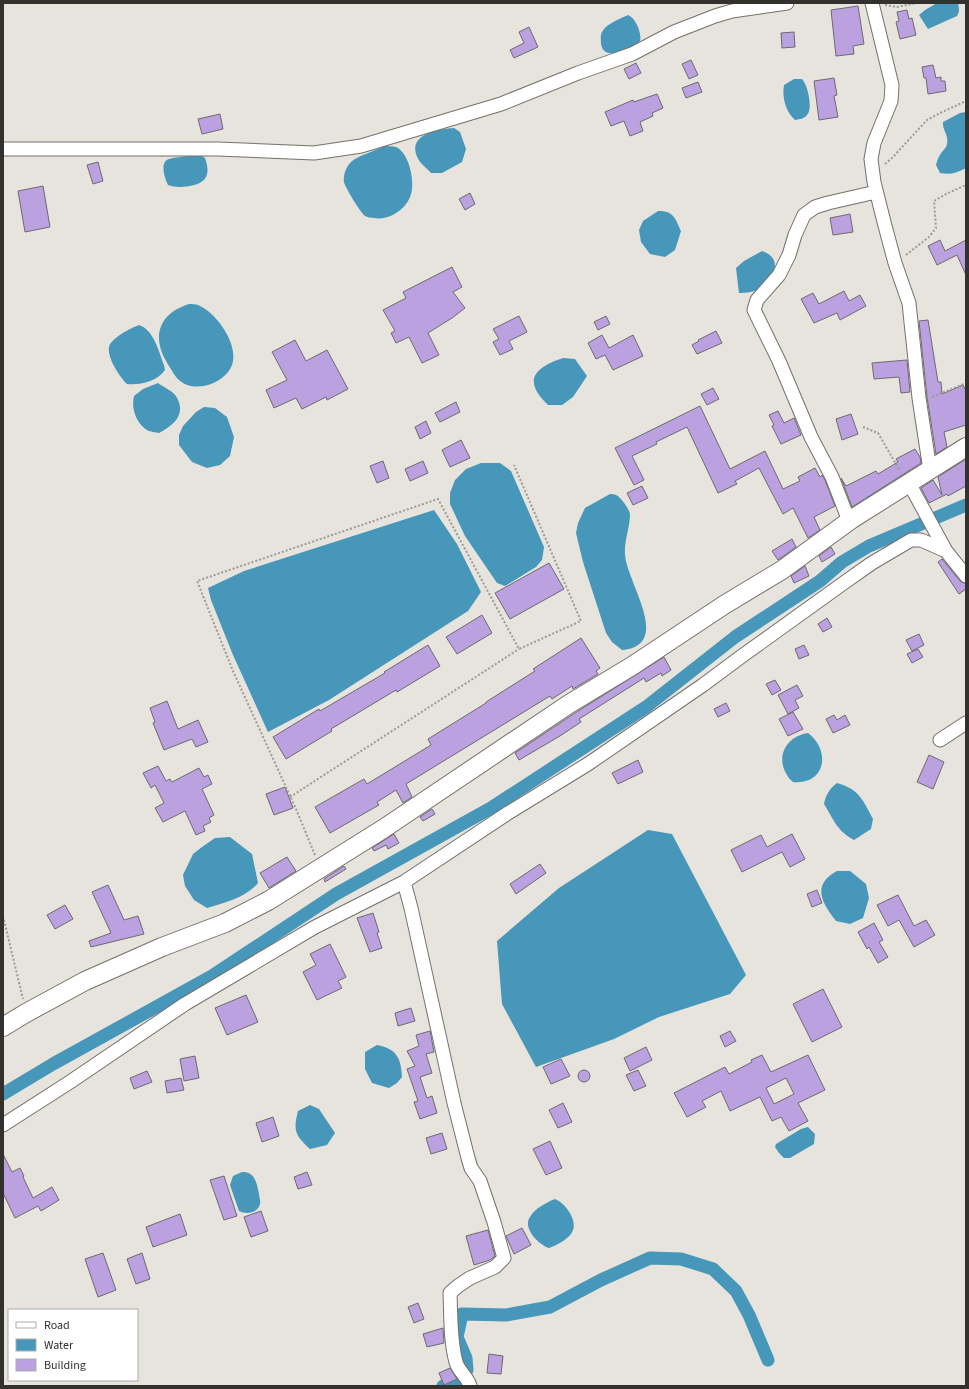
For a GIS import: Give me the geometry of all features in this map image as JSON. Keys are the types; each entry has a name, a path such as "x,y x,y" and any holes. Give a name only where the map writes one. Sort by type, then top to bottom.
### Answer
{"street":[{"path":"3,149 218,149 314,153 361,146 501,104 578,73 632,54 674,32 715,16 732,11 787,3"},
{"path":"871,3 892,85 891,101 874,143 871,159 876,192 895,263 909,303 920,402 930,470"},
{"path":"849,521 832,477 811,437 779,361 756,317 754,310 757,300 778,276 789,255 795,235 804,215 815,207 876,192"},
{"path":"3,1027 85,981 133,959 225,922 268,901 383,829 569,704 632,666 724,605 782,570 849,521 966,447"},
{"path":"909,483 946,551 966,576"},
{"path":"3,1125 70,1082 185,1004 315,927 404,882 588,764 647,725 872,563 911,540 921,540 946,551"},
{"path":"940,740 966,722"},
{"path":"404,882 412,908 454,1103 468,1158 471,1168 480,1181 504,1258 495,1267 470,1278 458,1286 450,1294 452,1346 456,1364 469,1381 470,1386"}],"path":[{"path":"871,3 897,7 917,3"},
{"path":"873,173 892,158 927,120 966,101"},
{"path":"895,263 929,238 936,228 934,201 966,185"},
{"path":"920,402 966,383"},
{"path":"863,427 878,433 909,483"},
{"path":"290,797 518,649 581,621 514,465"},
{"path":"320,868 290,797 233,671 197,581 438,499 518,649"},
{"path":"3,916 26,1013"}],"water":[{"path":"937,3 958,3 959,13 957,16 928,29 919,15"},
{"path":"628,15 634,19 638,26 640,41 625,50 607,53 603,50 601,44 602,32 610,24"},
{"path":"794,79 802,79 804,82 808,91 810,103 809,112 807,115 803,118 795,120 785,104 783,94 784,85"},
{"path":"966,112 966,168 953,173 940,173 936,165 947,141 943,128 943,122 960,113"},
{"path":"454,128 460,132 466,149 462,162 442,173 431,173 420,162 416,153 415,146 418,140 430,132"},
{"path":"384,146 392,146 401,150 408,161 412,182 411,194 406,204 397,213 386,218 370,218 363,214 347,189 344,182 344,174 351,162"},
{"path":"202,156 205,158 208,170 206,177 194,185 177,187 168,185 165,179 163,167 164,163 169,159"},
{"path":"658,211 668,212 671,214 681,231 675,250 665,257 650,254 641,242 639,230 643,221"},
{"path":"762,251 769,254 775,263 773,274 761,288 750,292 739,293 736,268 744,261"},
{"path":"189,304 198,305 206,309 214,316 227,334 233,354 232,364 224,377 205,386 191,386 179,380 163,356 160,346 160,329 164,321 178,308"},
{"path":"139,325 152,336 158,348 165,370 153,380 148,382 127,384 112,362 109,347 113,340 117,337"},
{"path":"563,358 575,359 587,376 573,397 562,405 548,405 536,389 534,382 535,376 544,366"},
{"path":"158,383 175,394 180,408 179,414 174,423 159,433 148,431 143,427 135,415 133,405 134,396 143,389"},
{"path":"204,407 215,408 227,417 234,437 230,456 220,465 207,468 192,462 179,445 179,435 183,426 196,412"},
{"path":"481,463 500,463 511,471 544,547 542,560 536,567 505,586 497,583 465,536 450,504 450,493 455,480 466,469"},
{"path":"610,494 620,498 630,514 625,544 625,554 627,566 638,595 646,625 645,637 637,646 622,650 612,642 606,633 583,562 576,533 578,523 585,508"},
{"path":"434,510 457,544 481,592 468,611 329,700 268,732 233,655 211,600 208,588 244,571"},
{"path":"808,733 820,748 822,765 812,778 804,781 793,782 788,777 784,768 782,761 783,754 785,748 794,738"},
{"path":"837,783 850,788 860,796 873,819 871,829 854,840 848,837 840,829 824,804 828,792"},
{"path":"648,830 672,834 746,975 730,994 659,1017 614,1039 536,1067 502,1004 497,941 559,888"},
{"path":"230,837 252,854 258,883 241,896 207,908 194,900 185,886 183,875 193,854 215,838"},
{"path":"837,871 850,871 866,884 869,898 863,918 850,924 836,921 823,901 822,888 824,882 829,876"},
{"path":"377,1045 389,1049 397,1055 399,1060 402,1077 397,1083 389,1088 372,1083 365,1069 365,1052"},
{"path":"310,1105 319,1109 335,1133 327,1145 310,1149 298,1136 296,1132 296,1123 298,1111"},
{"path":"808,1127 815,1134 814,1144 790,1158 784,1158 775,1147 776,1144 801,1129"},
{"path":"242,1172 250,1174 255,1179 260,1200 259,1207 248,1213 239,1211 230,1185 233,1176"},
{"path":"555,1199 563,1204 572,1216 574,1226 573,1230 566,1239 549,1248 536,1240 530,1231 528,1221 532,1214 538,1209"}],"building":[{"path":"858,6 864,44 853,46 854,54 836,56 831,10"},
{"path":"907,10 909,19 912,18 916,35 900,39 896,22 899,21 897,12"},
{"path":"529,27 538,47 514,58 510,50 524,43 519,32"},
{"path":"794,32 795,47 782,48 781,33"},
{"path":"691,60 698,75 689,79 682,64"},
{"path":"636,63 641,73 629,79 624,69"},
{"path":"933,65 936,78 941,77 941,81 945,81 946,91 928,94 926,78 924,78 922,67"},
{"path":"834,78 837,95 834,96 838,117 819,120 814,81"},
{"path":"698,82 702,92 686,98 682,88"},
{"path":"657,94 663,108 652,113 653,116 640,122 643,131 630,136 624,121 611,126 605,112 633,100 634,102"},
{"path":"220,114 223,129 202,134 198,119"},
{"path":"98,162 103,181 93,184 87,165"},
{"path":"43,186 50,227 25,232 18,191"},
{"path":"470,193 475,204 465,210 459,199"},
{"path":"850,214 853,232 833,235 830,218"},
{"path":"940,240 945,251 966,240 966,275 957,255 937,265 928,246"},
{"path":"452,267 462,287 453,292 465,308 428,333 439,355 422,363 409,337 396,343 391,333 395,331 383,310 406,298 403,292"},
{"path":"844,291 849,301 860,295 866,306 840,320 837,313 814,323 801,299 813,293 819,304"},
{"path":"519,316 527,332 509,341 513,349 500,355 493,342 499,339 493,329"},
{"path":"606,316 610,324 598,330 594,322"},
{"path":"928,320 938,382 941,382 942,394 963,385 966,391 966,425 944,432 947,447 936,454 927,397 919,321"},
{"path":"716,331 722,343 697,354 692,345 699,341 698,340"},
{"path":"602,335 609,348 633,335 643,356 613,370 605,355 596,359 588,343"},
{"path":"295,340 306,361 327,350 348,389 327,400 326,397 302,409 296,398 274,408 266,390 287,380 272,352"},
{"path":"907,360 910,392 901,393 899,377 874,379 872,363"},
{"path":"713,388 719,399 707,405 701,394"},
{"path":"456,402 460,412 440,422 435,413"},
{"path":"700,406 730,469 765,451 783,489 800,481 798,477 815,468 820,477 822,475 835,506 814,517 820,530 808,538 793,508 783,514 759,468 735,481 737,484 718,493 687,427 632,456 644,480 634,485 615,448"},
{"path":"778,411 784,423 794,418 801,435 781,444 772,426 774,425 769,415"},
{"path":"851,414 858,434 842,440 836,419"},
{"path":"426,421 431,433 420,439 415,427"},
{"path":"461,440 470,458 450,467 442,450"},
{"path":"915,449 920,457 921,463 852,507 841,478 846,486 876,471 878,474 898,462 896,459"},
{"path":"966,459 966,486 948,496 947,494 929,503 921,488 933,480 942,495 938,477"},
{"path":"383,461 389,478 377,483 370,466"},
{"path":"423,461 428,473 410,481 405,469"},
{"path":"642,486 648,498 633,505 627,493"},
{"path":"792,539 796,547 778,560 772,551"},
{"path":"831,547 835,554 822,562 819,556"},
{"path":"942,559 960,581 966,584 966,589 959,594 938,562"},
{"path":"549,563 564,589 510,619 495,593"},
{"path":"805,566 809,576 794,583 791,576"},
{"path":"482,615 492,633 457,654 446,637"},
{"path":"827,618 832,627 823,632 818,624"},
{"path":"919,634 924,645 912,651 906,640"},
{"path":"581,638 600,668 596,671 598,674 573,689 572,686 552,699 550,696 406,784 412,797 403,803 396,790 377,802 379,805 330,833 315,807 364,779 367,784 431,745 428,739 535,671 533,669"},
{"path":"428,645 440,666 397,692 396,690 331,729 332,731 286,759 273,737 319,709 320,711 385,673 384,672"},
{"path":"804,645 809,655 799,659 795,649"},
{"path":"918,649 923,657 912,663 907,654"},
{"path":"664,657 671,670 662,676 661,673 646,682 644,678 579,719 581,722 560,736 519,760 515,753"},
{"path":"775,680 781,690 772,695 766,684"},
{"path":"797,685 803,696 795,700 799,708 788,714 778,695"},
{"path":"167,701 178,729 198,720 208,742 196,747 192,739 164,750 153,723 155,722 150,708"},
{"path":"726,703 730,711 718,717 714,709"},
{"path":"793,712 803,729 788,736 779,719"},
{"path":"834,715 837,720 845,715 850,725 833,733 826,719"},
{"path":"929,755 944,762 933,789 917,782"},
{"path":"638,760 643,772 618,784 612,773"},
{"path":"158,766 166,781 170,779 172,782 199,768 204,777 208,775 212,784 202,789 214,815 209,818 211,822 203,826 205,831 196,835 185,811 163,822 155,808 164,803 155,785 151,788 143,773"},
{"path":"285,787 293,808 274,815 266,794"},
{"path":"432,809 435,814 423,821 420,817"},
{"path":"394,834 399,843 388,849 386,845 374,851 372,848"},
{"path":"792,834 805,859 790,867 782,852 742,872 731,850 761,835 767,847"},
{"path":"287,857 296,871 269,888 260,873"},
{"path":"540,864 546,873 516,894 510,884"},
{"path":"344,866 346,869 325,882 324,879"},
{"path":"108,885 124,920 138,916 144,934 91,947 89,941 111,933 92,892"},
{"path":"817,890 822,903 812,907 807,894"},
{"path":"898,895 914,926 926,920 935,935 914,947 899,920 888,926 877,905"},
{"path":"65,905 73,919 55,929 47,915"},
{"path":"373,913 382,948 370,952 357,918"},
{"path":"874,923 883,940 879,942 888,957 878,963 869,947 867,949 858,932"},
{"path":"330,944 346,977 338,981 342,988 317,1000 303,972 316,965 310,954"},
{"path":"823,989 842,1027 812,1042 793,1004"},
{"path":"246,995 258,1022 227,1035 215,1008"},
{"path":"411,1008 415,1021 398,1026 395,1013"},
{"path":"430,1031 434,1052 426,1054 432,1073 420,1077 427,1098 432,1096 437,1113 420,1119 414,1102 418,1101 407,1069 415,1066 407,1051 419,1046 416,1035"},
{"path":"730,1031 736,1041 725,1047 720,1036"},
{"path":"646,1047 652,1060 630,1071 624,1058"},
{"path":"762,1055 771,1072 808,1055 825,1090 798,1103 808,1121 789,1131 781,1117 772,1121 760,1097 730,1111 721,1091 702,1101 706,1107 687,1117 674,1093 725,1067 729,1074 752,1062 751,1060","holes":["786,1078 794,1094 774,1104 766,1088"]},
{"path":"195,1056 199,1078 184,1081 180,1059"},
{"path":"561,1059 570,1076 551,1084 543,1067"},
{"path":"582,1070 586,1070 590,1076 586,1082 582,1082 578,1078 578,1074"},
{"path":"638,1070 646,1086 634,1091 626,1075"},
{"path":"147,1071 152,1082 134,1089 130,1078"},
{"path":"181,1078 184,1090 167,1093 165,1081"},
{"path":"563,1103 572,1122 558,1128 549,1110"},
{"path":"273,1117 279,1136 262,1142 256,1123"},
{"path":"442,1133 447,1149 431,1154 426,1138"},
{"path":"550,1141 562,1168 546,1175 533,1149"},
{"path":"3,1154 12,1172 20,1168 33,1198 52,1187 59,1200 41,1211 38,1206 15,1218 3,1193"},
{"path":"307,1172 312,1185 298,1189 294,1177"},
{"path":"224,1176 237,1216 224,1220 210,1180"},
{"path":"261,1211 268,1231 251,1237 244,1217"},
{"path":"180,1214 187,1235 153,1247 146,1227"},
{"path":"522,1228 531,1245 514,1254 506,1236"},
{"path":"488,1230 495,1256 490,1260 474,1265 466,1236"},
{"path":"103,1253 116,1290 98,1297 85,1259"},
{"path":"142,1253 150,1279 136,1284 127,1259"},
{"path":"418,1303 424,1319 414,1323 408,1307"},
{"path":"443,1328 444,1343 427,1347 423,1334"},
{"path":"489,1354 503,1356 501,1374 487,1373"},
{"path":"450,1368 457,1379 444,1385 439,1373"}],"waterway":[{"path":"3,1094 53,1064 212,976 336,894 491,808 646,707 735,637 820,581 842,562 869,546 966,505"},
{"path":"467,1370 466,1358 457,1337 462,1314 506,1315 550,1307 601,1280 650,1258 681,1259 713,1269 736,1291 749,1315 768,1360"},
{"path":"443,1386 464,1377"}]}
